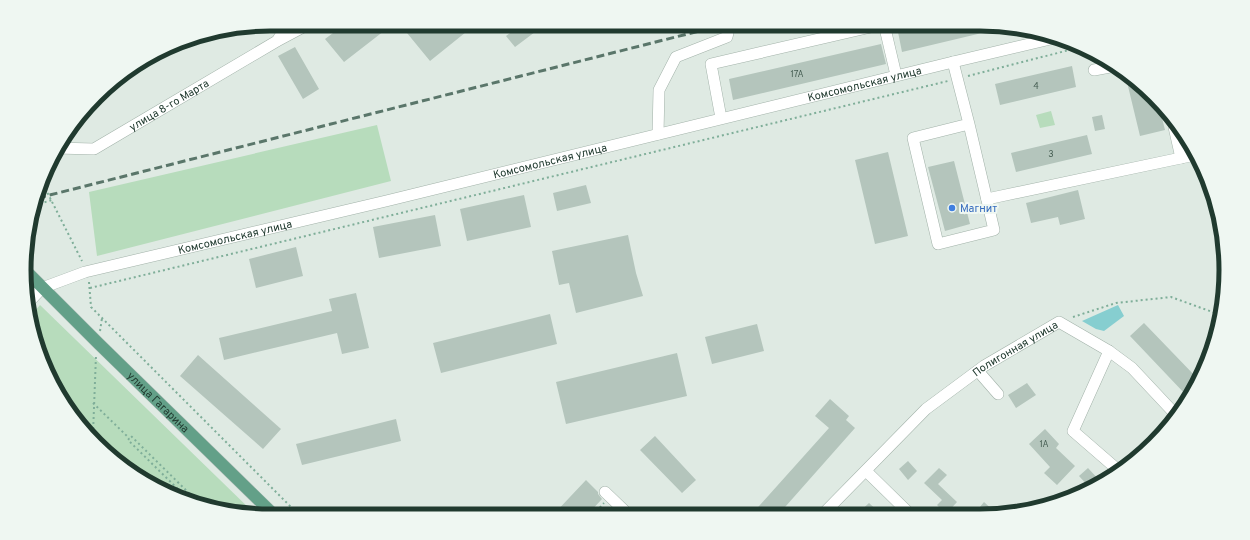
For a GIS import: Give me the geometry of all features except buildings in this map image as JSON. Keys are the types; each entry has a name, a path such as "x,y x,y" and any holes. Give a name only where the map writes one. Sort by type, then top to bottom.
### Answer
{"main road":[{"name":"улица Гагарина","path":"31,277 268,509"}],"street":[{"name":"улица 8-го Марта","path":"277,41 283,31"},
{"name":"улица 8-го Марта","path":"64,148 94,149 296,31"},
{"path":"658,134 659,90 676,57 727,37 728,31"},
{"path":"721,118 711,64 854,31"},
{"path":"886,31 896,75"},
{"name":"Комсомольская улица","path":"42,288 86,272 379,203 896,75 1046,40"},
{"path":"953,62 969,124 994,230 938,244 913,138 969,124"},
{"path":"1094,70 1107,68"},
{"path":"1175,132 1182,158"},
{"path":"987,199 1190,156"},
{"path":"33,298 42,288"},
{"name":"Полигонная улица","path":"827,509 926,410 978,371 1059,322 1109,351 1132,368 1173,411"},
{"path":"1109,351 1073,431 1115,467"},
{"path":"978,371 998,394"},
{"path":"866,471 905,509"},
{"path":"607,494 623,509"}],"path":[{"path":"90,288 957,79 1072,49"},
{"path":"46,189 82,261"},
{"path":"41,203 52,200"},
{"path":"89,282 91,307 293,509"},
{"path":"1059,322 1116,303 1171,297 1215,313"},
{"path":"93,431 95,359 102,318"},
{"path":"93,403 180,491"},
{"path":"129,438 131,436 191,495"},
{"path":"597,509 607,494"}],"green space":[{"path":"1051,111 1055,125 1040,128 1036,115"},
{"path":"377,125 391,181 97,256 89,192"},
{"path":"40,305 248,508 208,501 179,491 150,477 112,450 90,428 63,390 44,347 35,311"}],"water":[{"path":"1118,305 1124,316 1104,331 1096,329 1082,321"}],"railway":[{"path":"43,197 699,31"}],"place":[{"name":"Магнит","path":"952,208"}]}
